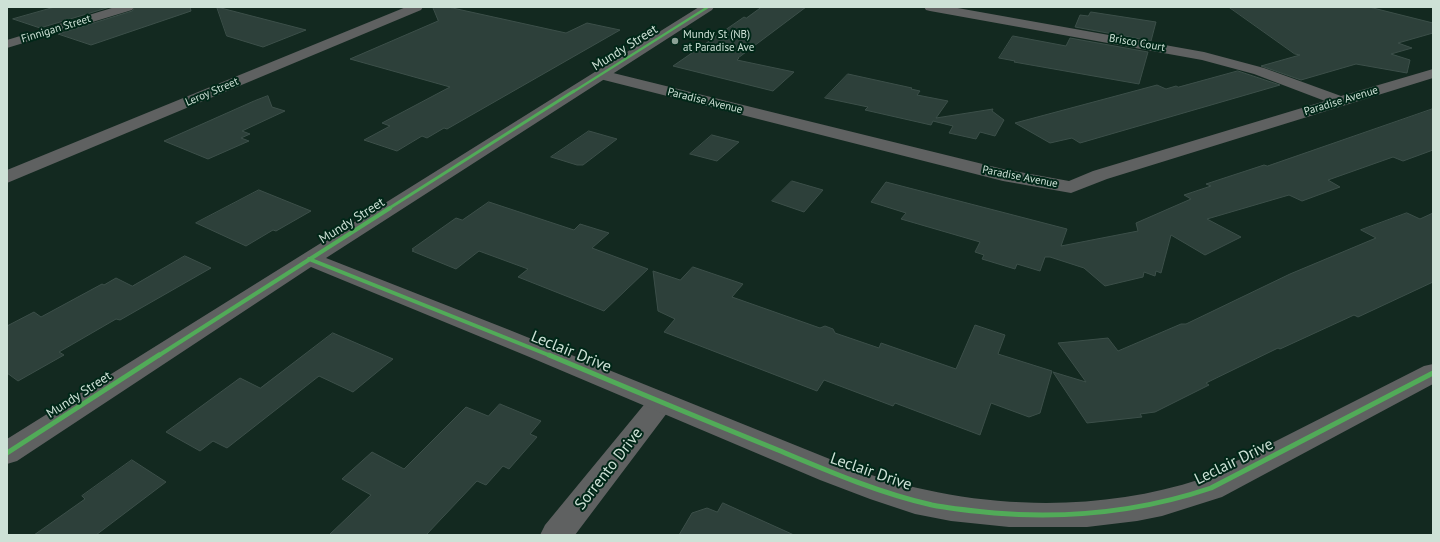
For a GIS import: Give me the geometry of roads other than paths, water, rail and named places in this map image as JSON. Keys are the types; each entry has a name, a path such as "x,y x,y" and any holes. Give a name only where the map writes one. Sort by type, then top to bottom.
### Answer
{"street":[{"name":"Finnigan Street","path":"7,44 128,7"},
{"name":"Leroy Street","path":"7,177 417,7"},
{"name":"Mundy Street","path":"7,453 309,259 708,7"},
{"name":"Brisco Court","path":"930,7 1025,18 1204,56 1259,71 1339,101"},
{"name":"Paradise Avenue","path":"601,75 1003,175 1071,187 1100,175 1433,73"},
{"name":"Leclair Drive","path":"309,259 512,340 836,474 883,491 933,505 989,513 1047,516 1090,515 1182,500 1211,488 1433,373"},
{"name":"Sorrento Drive","path":"556,535 661,402"}],"place":[{"name":"Mundy St (NB) at Paradise Ave","path":"675,41"}]}
